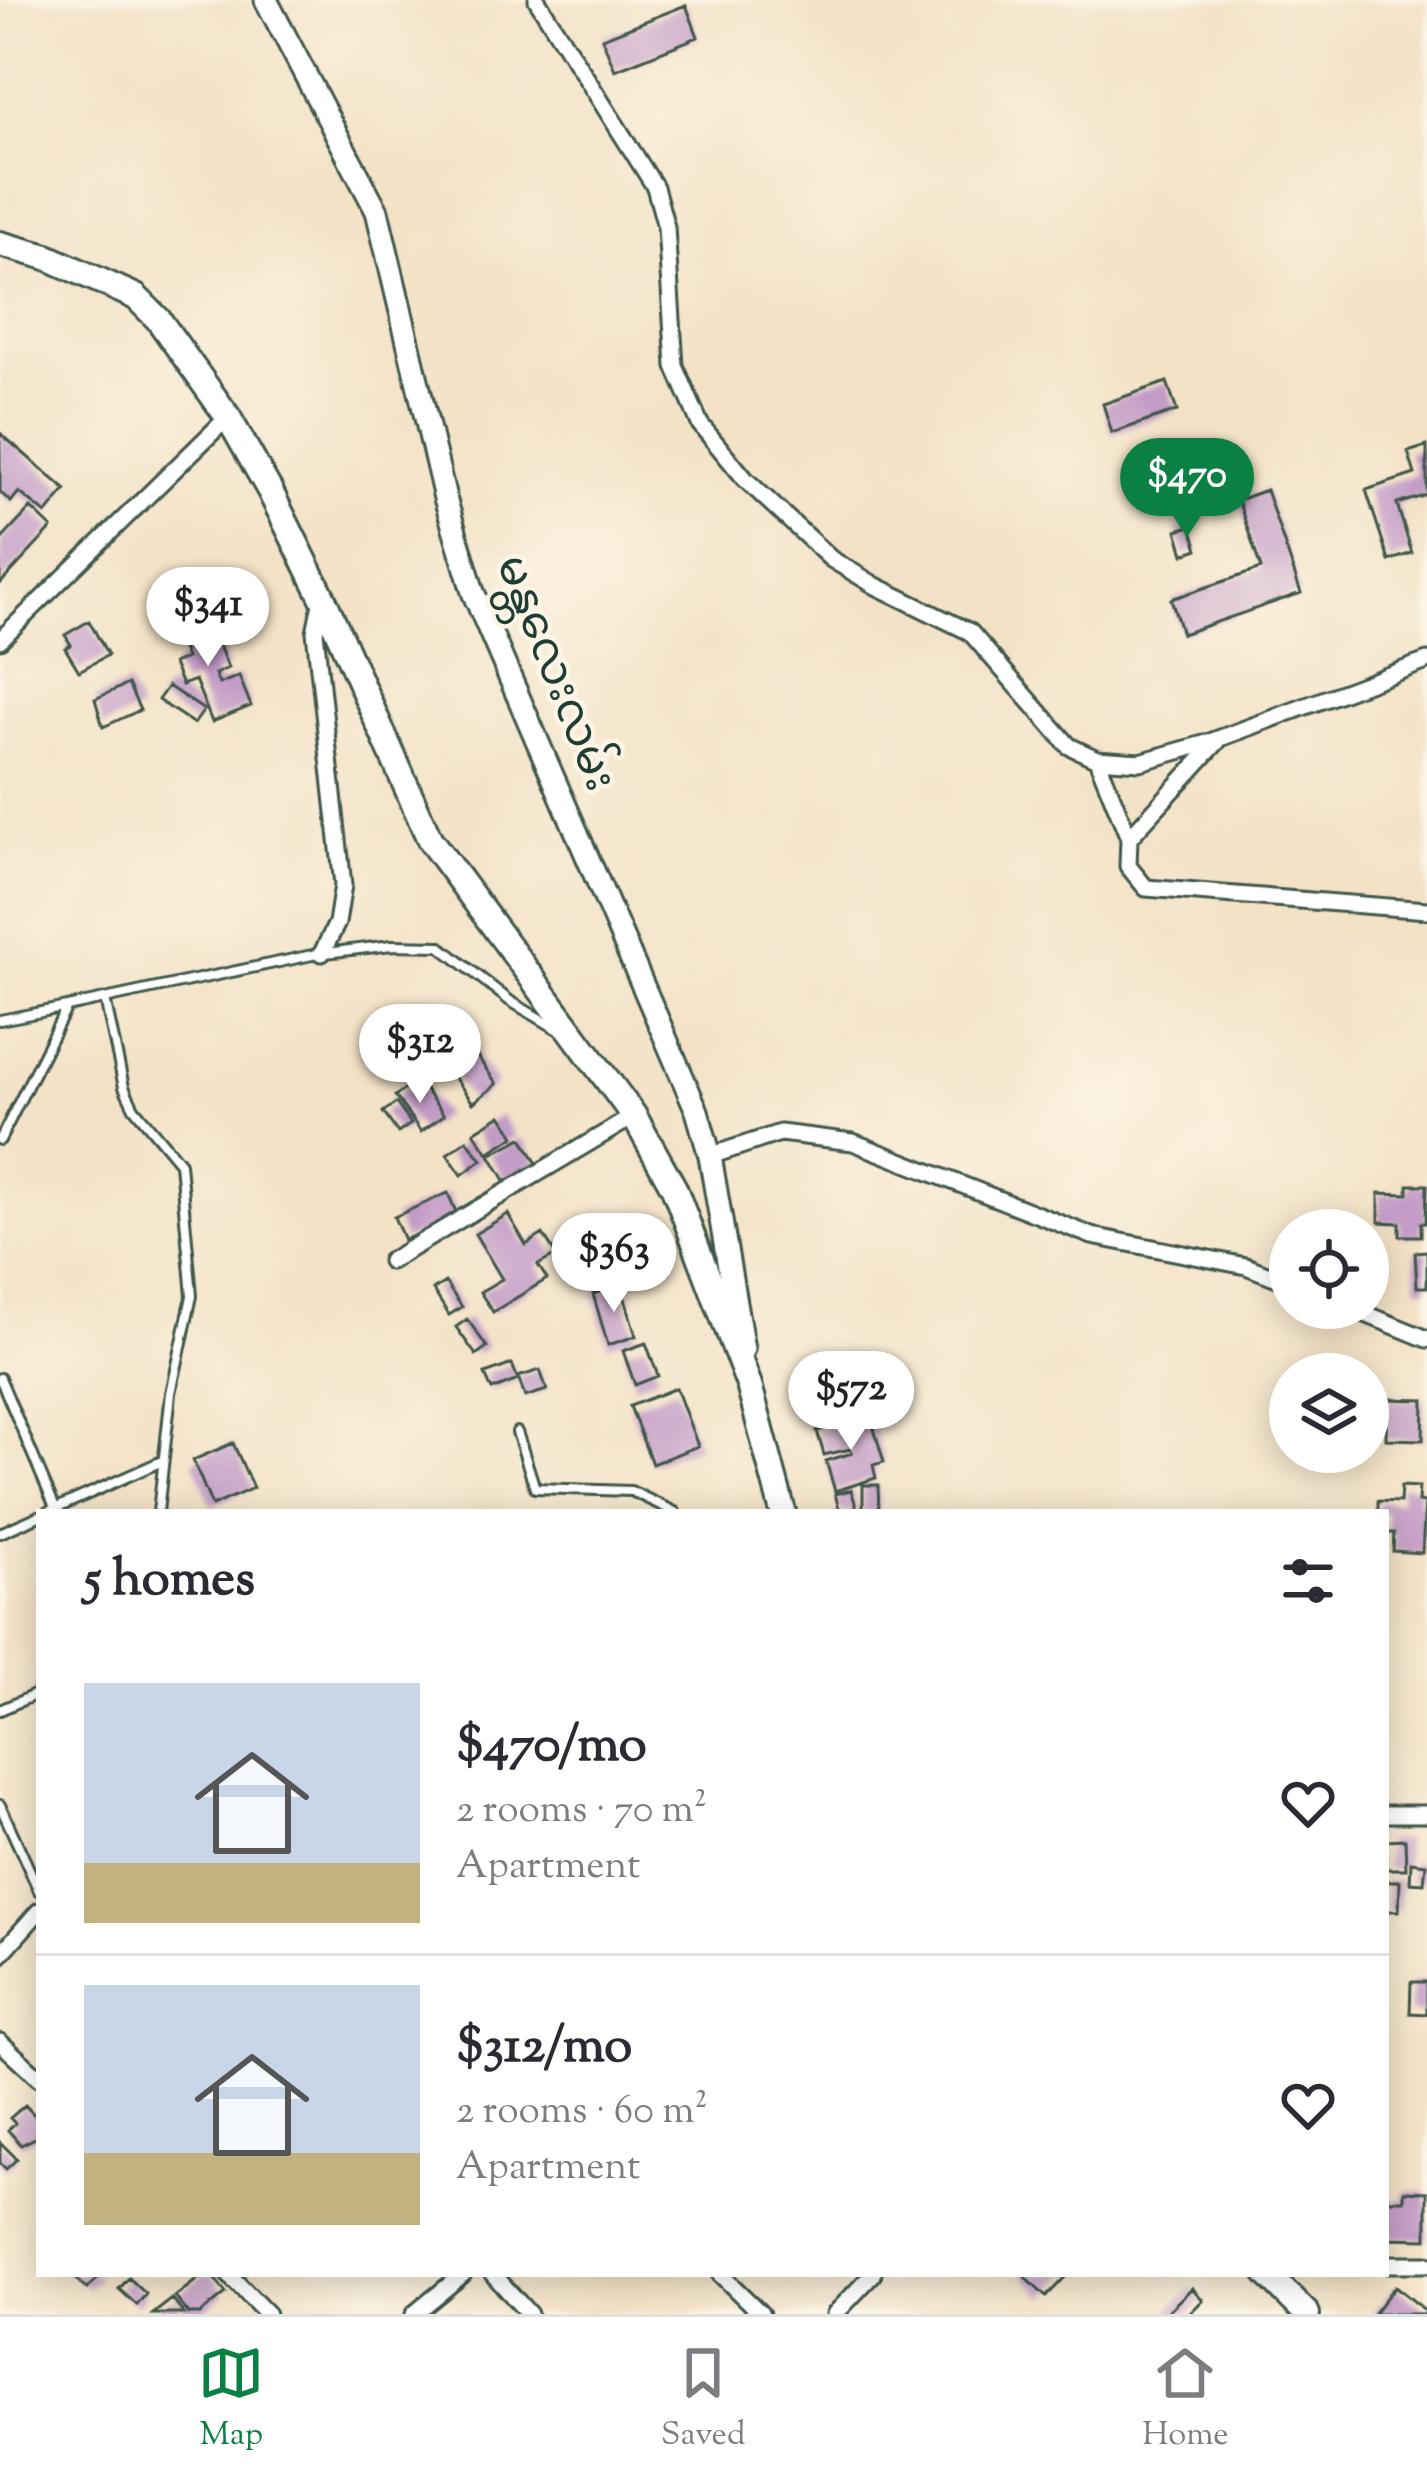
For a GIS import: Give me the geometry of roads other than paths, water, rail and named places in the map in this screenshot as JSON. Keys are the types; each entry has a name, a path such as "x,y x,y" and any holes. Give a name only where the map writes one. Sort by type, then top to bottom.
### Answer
{"main road":[{"name":"မန္တလေးလမ်း","path":"266,0 377,212 445,498 473,592 698,1111 749,1385"},
{"path":"0,244 47,257 136,297 158,319 228,417 322,596 430,840 634,1116 674,1188 749,1385 782,1509"},
{"path":"1270,2277 1307,2314"}],"street":[{"path":"537,0 655,187 666,227 675,366 700,424 746,480 831,559 970,632 1069,746 1097,759 1140,762 1220,738 1427,661"},
{"path":"0,640 228,417"},
{"path":"322,596 315,632 343,885 337,923 322,953"},
{"path":"1129,838 1220,738"},
{"path":"1097,759 1129,838 1128,866 1146,888 1425,913"},
{"path":"390,1261 634,1116"},
{"path":"710,1156 780,1133 853,1142 1092,1235 1246,1266 1269,1275"},
{"path":"1389,1324 1427,1339"},
{"path":"1389,1814 1427,1814"},
{"path":"0,1955 36,1914"},
{"path":"0,2042 36,2075"},
{"path":"1389,2264 1427,2264"},
{"path":"231,2277 267,2314"},
{"path":"414,2314 459,2277"},
{"path":"496,2277 529,2314"},
{"path":"723,2277 761,2314"},
{"path":"835,2314 870,2277"}],"lane":[{"path":"0,1020 322,953 392,945 440,946 510,1001 581,1043"},
{"path":"105,999 124,1087 134,1108 180,1163 192,1296 171,1393 158,1509"},
{"path":"0,1140 67,1007"},
{"path":"0,1378 53,1509"},
{"path":"517,1432 535,1488 631,1491 669,1509"},
{"path":"58,1509 164,1461"},
{"path":"0,1533 36,1517"},
{"path":"0,1710 36,1694"},
{"path":"0,1805 36,1884"}]}
